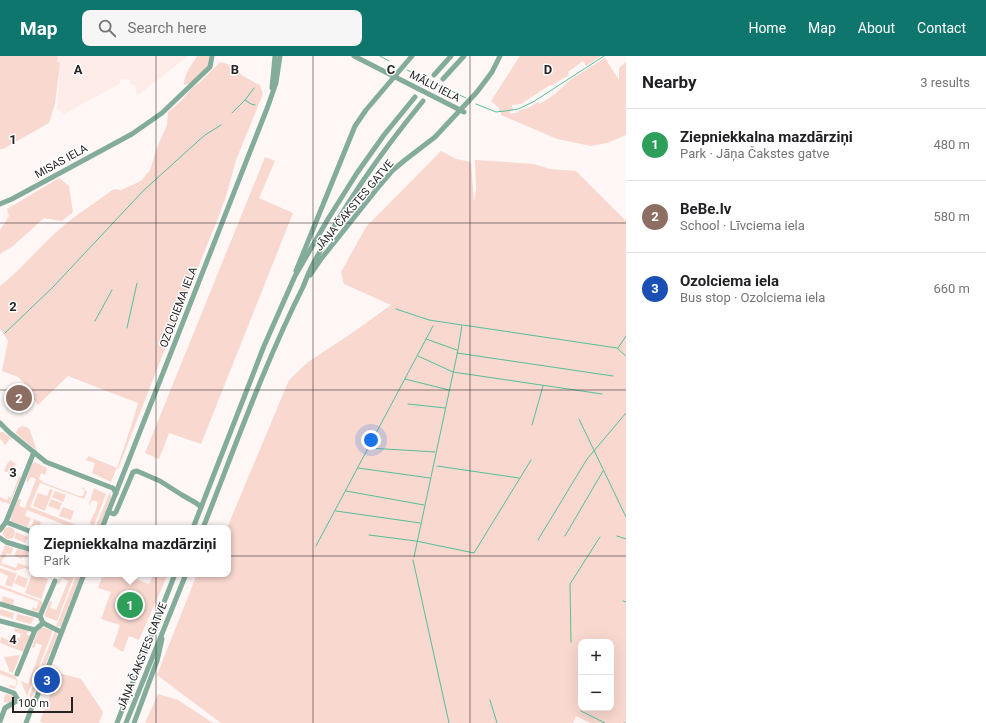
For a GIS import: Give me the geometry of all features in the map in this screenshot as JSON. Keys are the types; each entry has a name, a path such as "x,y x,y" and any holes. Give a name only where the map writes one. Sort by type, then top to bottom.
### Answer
{"street":[{"name":"MISAS IELA","path":"0,204 12,199 132,134 162,114 210,67 212,56"},
{"name":"OZOLCIEMA IELA","path":"273,93 272,87 275,56"},
{"name":"OZOLCIEMA IELA","path":"103,525 273,93 280,56"},
{"name":"MĀLU IELA","path":"354,56 463,111"},
{"name":"JĀŅA ČAKSTES GATVE","path":"295,276 296,268 355,126 366,110 412,56"},
{"path":"434,75 451,56"},
{"path":"443,79 464,56"},
{"name":"JĀŅA ČAKSTES GATVE","path":"305,281 393,170 435,138 463,111 485,83 500,56"},
{"name":"JĀŅA ČAKSTES GATVE","path":"194,525 264,346 295,276 357,173 384,135 415,97"},
{"name":"JĀŅA ČAKSTES GATVE","path":"204,525 263,373 312,266 357,189 423,101"},
{"path":"1,426 46,462 113,488 116,493"},
{"path":"0,530 6,522 34,452"},
{"path":"108,512 114,514 116,512 133,472 137,471 160,482 201,507"},
{"path":"6,522 29,531"},
{"path":"0,538 6,542 29,549"},
{"path":"26,723 33,706 32,702 35,695 38,693 83,577"},
{"name":"JĀŅA ČAKSTES GATVE","path":"117,723 175,577"},
{"name":"JĀŅA ČAKSTES GATVE","path":"126,723 185,577"},
{"path":"55,581 40,616 43,623 61,632"},
{"path":"0,604 40,616"},
{"path":"0,621 35,630"},
{"path":"17,674 35,630 43,623"},
{"path":"134,723 157,661 165,628"},
{"path":"0,688 14,693 18,700 33,706"},
{"path":"0,721 2,707 18,700"}],"shaded area":[{"path":"0,56 58,56 57,62 60,63 55,104 49,123 3,149 0,149"},
{"path":"58,56 188,56 138,95 135,85 130,84 130,80 119,79 121,83 64,114 57,109 60,63 57,62"},
{"path":"197,56 209,56 208,66 191,83 184,85 187,73"},
{"path":"520,56 601,56 586,66 583,61 568,72 569,75 551,86 550,85 521,104 512,105 513,111 510,111 510,114 519,112 519,110 528,108 538,102 540,104 555,94 571,79 605,58 619,80 619,68 626,62 626,135 607,143 591,146 557,139 501,115 499,108 491,101"},
{"path":"220,62 230,65 244,76 260,85 263,94 236,160 218,218 118,469 116,469 111,482 92,473 95,463 85,460 88,456 117,468 138,403 68,376 38,405 30,395 37,392 33,393 18,377 2,371 8,341 0,328 0,286 53,235 75,217 114,189 121,190 141,181 150,170 158,145 167,125 168,112"},
{"path":"441,151 456,159 471,162 474,202 476,189 475,160 534,164 550,169 576,171 626,221 626,723 590,723 576,716 573,723 221,723 157,675 196,577 231,577 231,525 228,525 289,380 308,362 391,305 344,284 341,272 366,227"},
{"path":"265,157 275,161 259,198 293,213 201,444 169,433 159,459 145,453"},
{"path":"59,178 69,186 73,212 62,221 44,218 13,246 0,254 0,230 9,216 7,209"},
{"path":"22,426 29,428 37,451 16,433"},
{"path":"1,432 11,438 5,445 0,438"},
{"path":"10,460 16,464 9,473 4,471"},
{"path":"35,462 47,468 45,475 41,473 39,479 43,481 42,482 79,496 83,496 85,490 82,489 83,487 87,492 84,499 40,483 30,507 74,525 65,525 27,510 25,516 31,518 27,527 11,521 11,517 18,499 21,500 19,506 25,508 36,479 31,477 28,482 26,481 32,464"},
{"path":"19,476 21,477 10,504 3,503 0,500 0,497 7,500 8,497 11,498"},
{"path":"94,488 106,494 94,525 90,525 90,522 95,513 98,502 92,500 90,505 89,504"},
{"path":"50,489 53,490 45,511 33,506 38,493 47,496"},
{"path":"55,491 66,495 63,502 52,497"},
{"path":"110,492 111,498 100,525 96,525"},
{"path":"51,499 62,503 59,510 48,506"},
{"path":"63,507 74,511 71,520 59,516"},
{"path":"34,519 41,522 40,525 32,525"},
{"path":"11,527 14,528 14,538 7,539 4,538 3,531 4,528"},
{"path":"16,532 28,537 25,543 14,538"},
{"path":"5,545 13,548 11,555 7,553 1,563 16,568 18,563 29,567 29,570 25,568 15,571 0,565 0,559"},
{"path":"17,549 29,552 26,558 23,557 22,559 14,556"},
{"path":"0,568 17,573 12,587 5,585 8,576 0,572"},
{"path":"18,575 28,579 25,588 14,583"},
{"path":"31,577 42,577 48,579 41,599 25,593"},
{"path":"62,577 74,577 57,621 44,616 50,601 52,602 50,608 56,610 68,581 62,578 59,584 57,583"},
{"path":"76,577 80,577 61,626 56,627"},
{"path":"102,577 131,577 149,584 152,577 167,577 139,640 129,636 123,652 113,646 120,625 101,619 111,592 98,588"},
{"path":"0,585 41,601 43,604 39,612 33,611 32,609 33,607 36,609 39,602 0,588"},
{"path":"3,596 14,600 13,605 2,602"},
{"path":"0,609 14,613 13,619 0,615"},
{"path":"17,614 34,618 31,624 16,620"},
{"path":"15,628 29,631 27,633 28,636 31,635 24,652 0,643 1,637 15,643 17,638 20,638 21,634 14,631"},
{"path":"41,628 53,631 27,696 21,681 28,684 42,645 36,643 34,648 32,647 37,633"},
{"path":"55,631 57,636 32,698 29,696"},
{"path":"20,655 13,673 10,672 4,657"},
{"path":"0,670 15,676 18,681 15,689 9,687 10,685 15,687 17,681 0,674"},
{"path":"59,673 81,679 103,712 99,723 43,723 40,721"},
{"path":"6,694 13,696 14,698 12,701 5,703 4,698"},
{"path":"158,694 178,700 213,723 145,723"}],"waterway":[{"path":"380,56 389,61"},
{"path":"476,104 496,112 518,109 533,102 604,56"},
{"path":"407,70 466,98"},
{"path":"245,100 254,88"},
{"path":"232,113 245,100 255,105"},
{"path":"5,333 53,287 143,191 205,135 221,125"},
{"path":"127,328 137,283"},
{"path":"95,321 112,290"},
{"path":"396,309 429,320 462,325 414,557"},
{"path":"463,325 617,348 626,356"},
{"path":"316,546 433,326"},
{"path":"618,348 626,336"},
{"path":"426,339 457,350"},
{"path":"457,353 613,376"},
{"path":"418,356 453,372 602,394"},
{"path":"405,379 449,390"},
{"path":"532,425 543,386"},
{"path":"408,404 445,408"},
{"path":"538,540 587,459 626,413"},
{"path":"579,419 626,517"},
{"path":"369,448 435,452"},
{"path":"369,535 416,541 474,553 531,460"},
{"path":"437,466 519,478"},
{"path":"358,468 430,478"},
{"path":"565,536 603,471"},
{"path":"346,491 424,505"},
{"path":"336,511 420,523"},
{"path":"617,536 626,539"},
{"path":"571,642 570,584 600,537"},
{"path":"413,560 449,723"},
{"path":"490,700 497,723"},
{"path":"581,711 605,723"}],"place":[{"name":"BeBe.lv","path":"19,398"},
{"name":"Ziepniekkalna mazdārziņi","path":"130,605"},
{"name":"Ozolciema iela","path":"47,680"}]}
